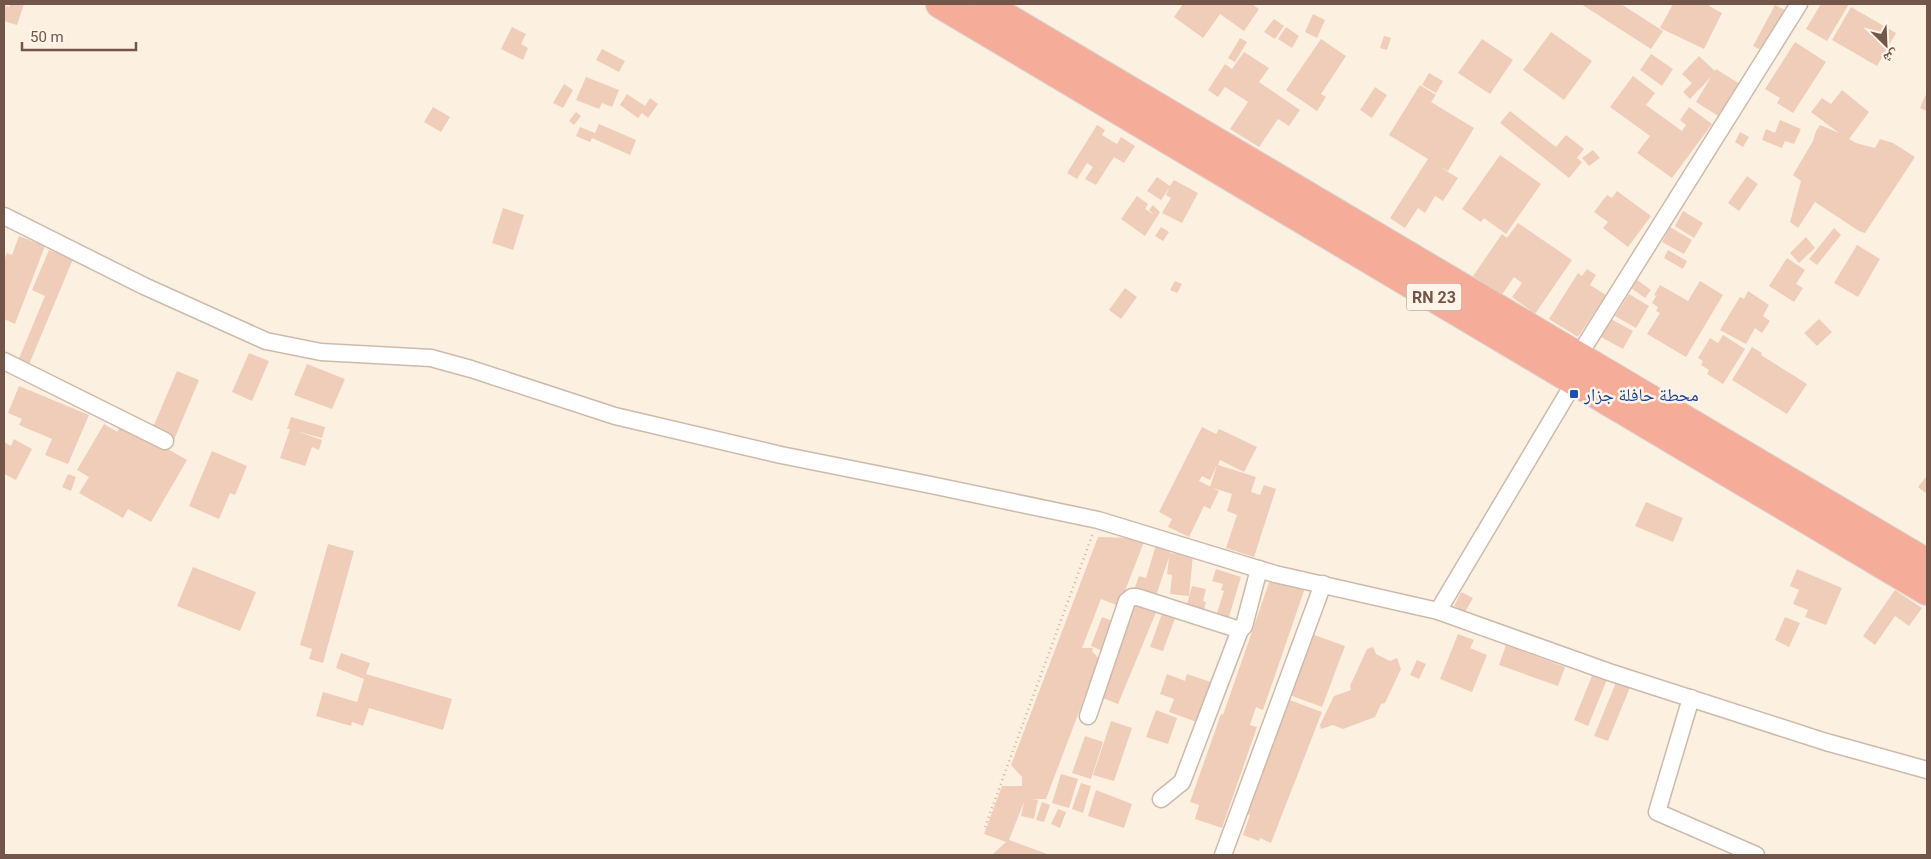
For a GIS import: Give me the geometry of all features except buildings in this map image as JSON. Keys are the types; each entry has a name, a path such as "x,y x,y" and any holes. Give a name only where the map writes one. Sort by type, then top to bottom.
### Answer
{"highway":[{"name":"RN 23","path":"940,4 1927,591"},
{"name":"RN 23","path":"984,4 1927,563"}],"street":[{"path":"1579,355 1799,4"},
{"path":"4,216 144,286 266,341 321,352 430,358 625,418 781,455 931,484 1098,520 1259,569 1438,611 1609,672 1826,742 1927,770"},
{"path":"4,361 165,441"},
{"path":"1438,611 1575,381"},
{"path":"1161,799 1182,782 1240,630 1244,626 1259,569"},
{"path":"1223,855 1323,584"},
{"path":"1088,716 1127,601 1132,597 1240,630"},
{"path":"1691,698 1656,812 1756,855"}],"path":[{"path":"984,827 1098,520"}],"place":[{"name":"محطة حافلة جزار","path":"1574,394"}]}
